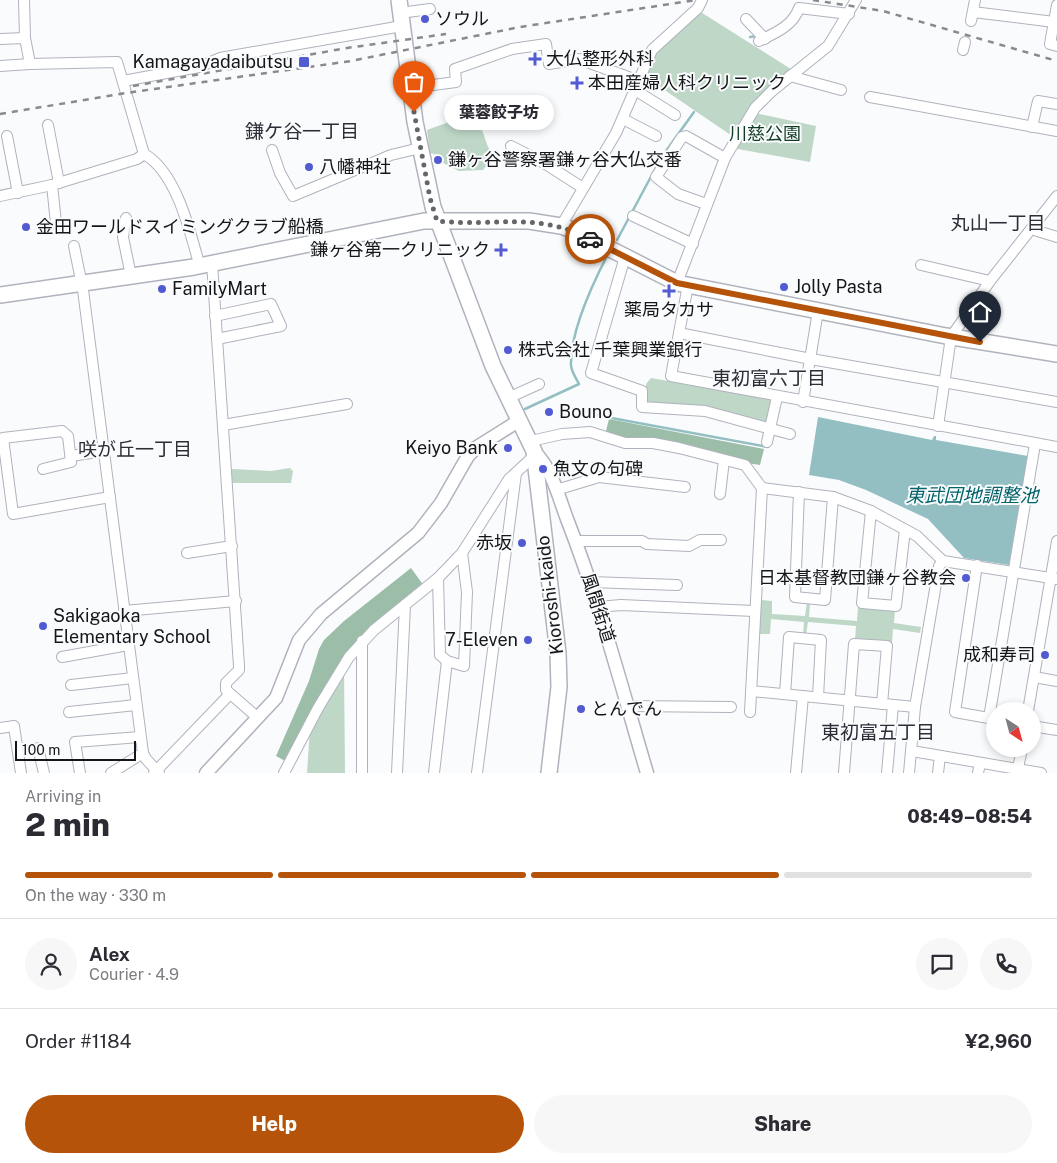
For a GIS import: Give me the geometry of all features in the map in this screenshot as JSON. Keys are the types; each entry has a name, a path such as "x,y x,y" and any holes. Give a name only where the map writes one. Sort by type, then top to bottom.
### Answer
{"main road":[{"name":"Kioroshi-kaido","path":"400,13 420,148 437,221 493,366 533,449 558,653 559,687 549,773"},
{"path":"0,295 132,276 424,221 530,221 561,226 683,284 951,337 1057,354"}],"street":[{"path":"24,0 25,38 30,64"},
{"path":"561,226 623,119 652,50 698,8 702,0"},
{"path":"856,0 828,46 772,90 755,108 725,158 706,204 683,284 679,333 671,376 803,402 1057,447"},
{"path":"975,0 972,16 1054,22"},
{"path":"1057,5 1050,44 1057,46"},
{"path":"746,19 762,40 786,27 797,15 799,8 849,14"},
{"path":"123,82 199,67 220,58 400,13 430,9"},
{"path":"0,39 25,38"},
{"path":"410,88 456,82 455,69 512,49 546,44 549,64 579,59 637,86 675,115"},
{"path":"0,66 117,62 144,154 154,160 167,178 205,261 215,316 236,601 239,670 226,683 226,690 258,718"},
{"path":"790,76 841,90"},
{"path":"870,97 1057,131"},
{"path":"1032,127 1038,101 1057,104"},
{"path":"623,119 656,136"},
{"path":"48,125 55,184 56,223"},
{"path":"7,136 18,193"},
{"path":"706,204 678,194 656,177 682,137 686,136 725,158"},
{"path":"511,146 583,188"},
{"path":"272,150 280,173 294,196 391,155 420,148"},
{"path":"0,196 55,184 137,160 144,154"},
{"path":"938,426 951,337 990,281 1057,196"},
{"path":"632,216 693,244"},
{"path":"126,218 123,237 132,276"},
{"path":"1032,228 1057,237"},
{"path":"74,246 82,284 142,753 156,772 230,694"},
{"path":"616,252 591,373 642,391 642,407 705,411 790,434"},
{"path":"921,265 990,281"},
{"path":"215,316 271,304 282,326 217,339"},
{"path":"803,402 818,311"},
{"path":"679,333 811,359 1057,402"},
{"path":"508,398 539,384"},
{"path":"767,442 777,397"},
{"path":"223,425 347,404"},
{"path":"206,773 258,718 280,691 299,640 307,628 321,614 418,533 436,510 468,456 477,446 520,420"},
{"path":"43,469 70,464 71,456 68,436 62,431 3,438 13,514 110,497"},
{"path":"284,773 318,708 349,657 362,641 438,578 462,553 486,513 533,449 562,434 590,432 625,443 662,445 744,464 762,488 750,712"},
{"path":"994,702 1013,572 1035,444"},
{"name":"風間街道","path":"533,449 547,467 576,541 598,607 647,773"},
{"path":"71,456 104,451"},
{"path":"720,494 724,460"},
{"path":"477,773 516,473"},
{"path":"556,490 599,478 685,487"},
{"path":"762,488 833,497 871,511 917,536 943,560 1054,579"},
{"path":"799,492 795,597 825,600 833,497"},
{"path":"871,511 862,602 896,606 905,530"},
{"path":"576,541 642,541 647,544 689,546 700,540 720,540"},
{"path":"1030,702 1054,579 1057,541"},
{"path":"187,553 232,546"},
{"path":"438,578 440,656 447,661 464,666 467,592 462,553"},
{"path":"910,773 915,707 939,566 943,560"},
{"path":"977,565 955,712 986,718"},
{"path":"590,582 677,585"},
{"path":"124,611 236,601"},
{"path":"397,773 405,605"},
{"path":"598,607 754,610"},
{"path":"785,694 789,637 804,638 822,640 818,697"},
{"path":"362,641 362,773"},
{"path":"844,773 854,644 887,646 882,704"},
{"path":"62,657 128,645"},
{"path":"434,773 447,661"},
{"path":"1034,677 1057,681"},
{"path":"71,685 133,678"},
{"path":"751,691 915,707"},
{"path":"796,773 803,696"},
{"path":"70,712 136,705"},
{"path":"886,773 893,705"},
{"path":"627,706 731,707"},
{"path":"0,728 14,726 21,773"},
{"path":"1041,727 1057,730"},
{"path":"80,773 75,742 140,737"},
{"path":"38,748 44,773"},
{"path":"912,752 940,756 979,768 1041,773"},
{"path":"111,773 142,753"},
{"path":"938,773 940,756"},
{"path":"1018,771 1020,758"}],"green space":[{"path":"699,11 794,71 735,138 644,76 654,53"},
{"path":"475,110 488,147 494,156 483,170 459,171 443,163 441,156 430,153 427,130 449,122 448,112"},
{"name":"川慈公園","path":"755,113 816,126 810,162 738,149 736,146"},
{"path":"651,378 770,399 772,403 768,421 764,423 645,403 646,384"},
{"path":"609,419 764,449 760,465 746,463 605,435"},
{"path":"290,468 293,471 291,483 232,483 231,470 233,469 271,471"},
{"path":"411,568 424,586 371,629 287,762 276,756 309,681 319,649 324,640 344,621"},
{"path":"761,600 772,601 772,614 805,616 807,602 810,603 809,617 857,621 858,607 895,611 894,623 921,627 920,633 893,629 892,643 855,640 856,626 808,622 806,635 803,635 804,622 771,619 770,634 759,634"},
{"path":"344,669 345,773 307,773 310,728"}],"water":[{"name":"東武団地調整池","path":"818,417 932,440 936,436 936,440 1028,456 1009,565 964,558 928,519 866,490 839,480 809,475"}],"waterway":[{"path":"750,37 758,36"},
{"path":"617,240 661,158 694,112"},
{"path":"525,409 579,384 571,366 572,350 579,322 608,254"},
{"path":"590,414 768,447"}],"railway":[{"path":"0,114 126,93 351,61 520,27 696,0"},
{"path":"813,0 883,11 1057,61"},
{"path":"133,86 347,48 446,34"}],"way so far":[{"path":"414,112 430,198 437,221 541,222 561,226 590,239"}],"place":[{"name":"ソウル","path":"425,19"},
{"name":"大仏整形外科","path":"535,59"},
{"name":"Kamagayadaibutsu","path":"304,62"},
{"name":"本田産婦人科クリニック","path":"577,83"},
{"name":"葉蓉餃子坊","path":"414,112"},
{"name":"鎌ヶ谷警察署鎌ヶ谷大仏交番","path":"438,160"},
{"name":"八幡神社","path":"309,167"},
{"name":"金田ワールドスイミングクラブ船橋","path":"26,227"},
{"name":"鎌ヶ谷第一クリニック","path":"501,250"},
{"name":"Jolly Pasta","path":"784,287"},
{"name":"FamilyMart","path":"162,289"},
{"name":"薬局タカサ","path":"669,291"},
{"name":"株式会社 千葉興業銀行","path":"508,350"},
{"name":"Bouno","path":"549,412"},
{"name":"Keiyo Bank","path":"508,448"},
{"name":"魚文の句碑","path":"543,469"},
{"name":"赤坂","path":"522,543"},
{"name":"日本基督教団鎌ヶ谷教会","path":"966,578"},
{"name":"Sakigaoka Elementary School","path":"43,626"},
{"name":"7-Eleven","path":"528,640"},
{"name":"成和寿司","path":"1045,655"},
{"name":"とんでん","path":"581,709"}],"district":[{"name":"鎌ケ谷一丁目","path":"302,131"},
{"name":"丸山一丁目","path":"998,223"},
{"name":"東初富六丁目","path":"769,378"},
{"name":"咲が丘一丁目","path":"135,449"},
{"name":"東初富五丁目","path":"878,732"}],"route":[{"path":"590,239 677,283 980,342"}]}
